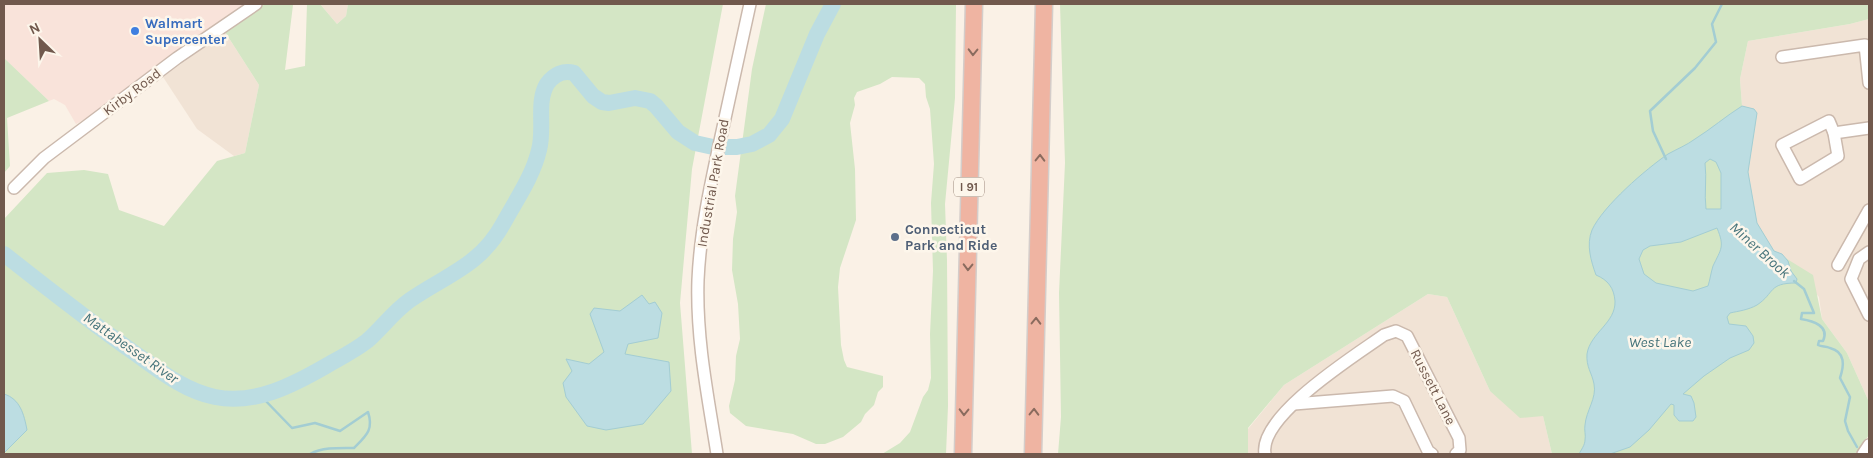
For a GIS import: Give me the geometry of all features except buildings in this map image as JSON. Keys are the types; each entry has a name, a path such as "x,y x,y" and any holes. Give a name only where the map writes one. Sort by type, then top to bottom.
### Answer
{"highway":[{"name":"I 91","path":"963,454 974,4"},
{"path":"1033,454 1044,4"}],"street":[{"name":"Kirby Road","path":"14,188 44,158 177,58 256,4"},
{"name":"Industrial Park Road","path":"717,454 703,364 698,300 701,243 712,174 750,4"},
{"path":"1782,57 1865,45 1869,83"},
{"path":"1829,120 1834,133 1838,156 1800,180 1782,145 1829,120"},
{"path":"1834,133 1869,128"},
{"path":"1838,265 1869,210"},
{"path":"1869,252 1860,259 1851,279 1869,315"},
{"name":"Russett Lane","path":"1265,454 1264,449 1273,428 1307,391 1384,335 1396,332 1407,336 1459,438 1460,450 1456,454"},
{"path":"1294,404 1393,396 1404,401 1428,451 1432,454"},
{"path":"1863,454 1869,445"}],"shaded area":[{"path":"4,4 246,4 134,83 101,110 76,124 65,105 54,99 49,101 4,58"},
{"path":"320,4 348,4 346,16 337,24"},
{"path":"1869,19 1869,402 1847,353 1822,319 1819,297 1782,254 1774,251 1757,223 1748,172 1757,113 1754,109 1742,106 1740,79 1748,41 1850,24"},
{"path":"225,32 259,85 245,153 234,156 197,129 163,77"},
{"path":"1428,294 1447,297 1490,391 1543,416 1552,454 1248,454 1248,429 1284,385"}],"green space":[{"path":"265,4 307,4 320,4 337,24 346,16 348,4 723,4 692,169 680,303 692,454 4,454 4,219 47,173 84,170 108,174 119,210 164,226 217,161 245,153 259,85 225,32","holes":["307,4 305,66 285,70 293,5"]},
{"path":"766,4 956,4 955,98 945,204 948,406 946,454 882,454 900,443 910,432 923,397 928,390 931,378 930,334 933,271 931,203 934,164 930,109 926,97 925,84 919,78 892,77 880,84 857,92 854,98 855,105 850,123 855,169 856,220 840,268 838,287 841,345 847,367 883,376 883,387 878,392 874,405 865,414 861,422 843,437 825,444 816,444 793,434 746,426 730,413 729,406 735,380 736,356 740,339 738,304 732,270 733,239 737,212 735,196 752,69"},
{"path":"1060,4 1869,4 1869,19 1850,24 1748,41 1740,79 1742,106 1754,109 1757,113 1748,172 1757,223 1774,251 1813,275 1822,319 1847,353 1869,402 1869,435 1855,454 1552,454 1543,416 1520,418 1490,391 1447,297 1428,294 1284,385 1248,428 1248,454 1058,454 1061,417 1059,293 1065,163"},
{"path":"4,58 49,101 7,118 10,166 4,173"}],"water":[{"name":"West Lake","path":"1742,106 1754,109 1757,113 1748,172 1757,223 1774,251 1782,254 1788,261 1791,271 1797,279 1796,283 1787,283 1776,287 1757,305 1730,313 1727,317 1729,324 1746,326 1753,336 1754,343 1749,350 1730,358 1704,376 1683,394 1691,396 1694,403 1696,417 1693,421 1679,421 1674,415 1674,405 1671,404 1649,430 1630,447 1610,454 1579,454 1585,442 1586,420 1595,389 1587,363 1587,354 1593,340 1611,316 1615,301 1610,285 1596,275 1594,270 1589,247 1592,230 1615,199 1648,169","holes":["1710,159 1716,162 1721,173 1721,209 1706,209 1705,163","1717,228 1721,240 1721,248 1713,266 1708,286 1693,291 1656,283 1644,274 1639,259 1643,250 1650,246 1681,242"]},
{"path":"642,295 649,304 655,302 662,313 658,338 628,344 625,354 669,362 671,391 643,424 606,430 587,426 566,397 563,383 572,371 566,359 589,364 604,352 590,314 594,308 620,311"},
{"path":"4,394 18,403 23,413 27,430 4,453"}],"waterway":[{"name":"Mattabesset River","path":"4,254 102,330 183,385 204,394 230,399 259,396 273,392 300,380 357,348 367,341 410,300 473,260 484,250 503,224 533,169 541,142 542,99 547,84 556,75 567,72 574,73 593,96 602,102 609,103 635,98 650,101 678,132 695,143 713,147 737,147 752,144 769,135 782,119 817,34 833,4"},
{"name":"Miner Brook","path":"1666,159 1653,131 1650,111 1695,68 1716,42 1712,24 1722,4"},
{"name":"Miner Brook","path":"1794,281 1804,289 1814,313 1802,313 1801,319 1819,325 1825,336 1823,341 1819,341 1818,345 1835,350 1841,356 1843,364 1840,378 1850,397 1845,421 1857,447"},
{"path":"260,395 292,428 315,423 340,431 368,412 370,418 368,432 354,448 326,449 310,454"}],"place":[{"name":"Walmart Supercenter","path":"135,31"},
{"name":"Connecticut Park and Ride","path":"895,237"}]}
